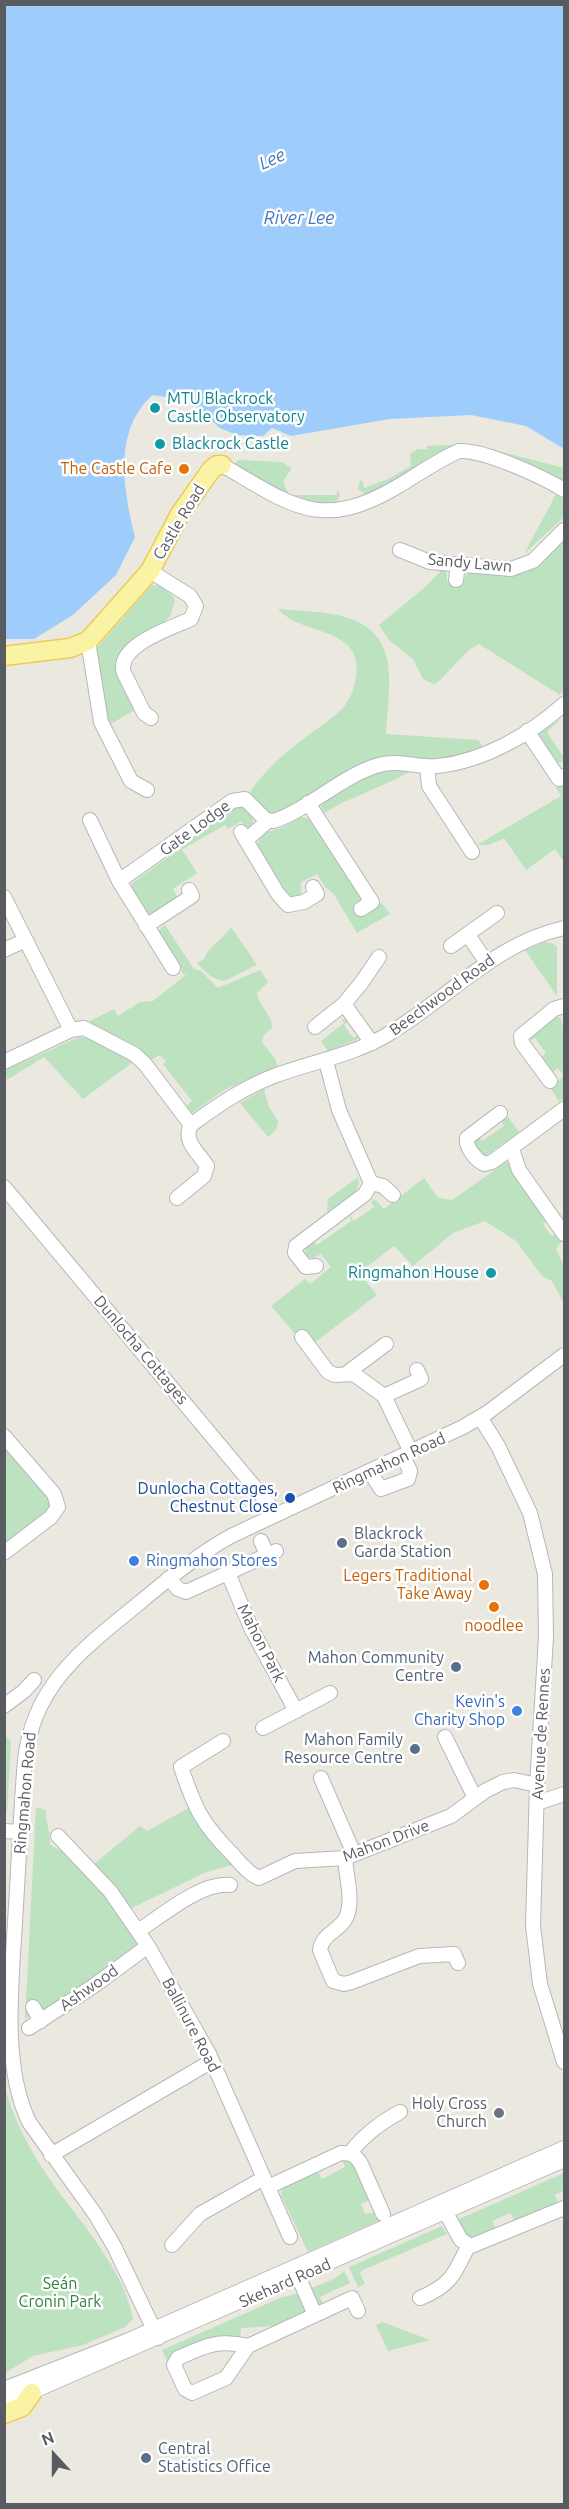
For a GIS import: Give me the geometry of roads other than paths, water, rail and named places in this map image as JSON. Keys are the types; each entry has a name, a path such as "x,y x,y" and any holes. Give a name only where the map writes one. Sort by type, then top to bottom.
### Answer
{"main road":[{"name":"Castle Road","path":"88,641 150,571 180,514 211,470 217,465 222,465"},
{"path":"4,656 70,648 88,641"},
{"path":"4,2414 22,2407 32,2393"}],"street":[{"name":"Castle Road","path":"222,465 293,505 319,511 344,510 369,502 447,457 465,451 540,477 564,490"},
{"name":"Sandy Lawn","path":"400,550 430,562 517,568 533,561 564,530"},
{"path":"456,580 458,565"},
{"path":"150,571 190,596 196,606 190,619 133,648 124,658 124,673 144,713 151,718"},
{"path":"88,641 101,722 131,781 147,790"},
{"path":"313,887 317,894 304,902 288,905 279,895 244,836 268,821 280,819 355,775 378,765 451,764 480,756 527,732 564,704"},
{"path":"527,732 560,779 564,776"},
{"path":"427,766 429,786 473,853"},
{"name":"Gate Lodge","path":"119,881 232,801 244,799 268,821"},
{"path":"308,803 372,902 361,909"},
{"path":"90,820 119,881 173,968"},
{"path":"146,926 192,896 189,890"},
{"path":"4,897 71,1030"},
{"path":"451,946 497,914"},
{"name":"Beechwood Road","path":"192,1125 225,1100 257,1083 326,1061 372,1043 425,1010 487,963 518,943 564,928"},
{"path":"468,934 487,963"},
{"path":"4,950 26,940"},
{"path":"315,1027 344,1004 379,957"},
{"path":"344,1004 372,1043"},
{"path":"550,1081 522,1042 522,1036 554,1009 564,1006"},
{"path":"4,1062 71,1030 84,1028 134,1054 148,1068 192,1125 188,1132 189,1140 207,1169 204,1176 177,1198"},
{"path":"148,1068 160,1060"},
{"path":"326,1061 339,1110 371,1183"},
{"path":"495,1117 469,1135 467,1146 484,1164 492,1162 512,1149 564,1110"},
{"path":"512,1149 519,1170 564,1234"},
{"path":"371,1183 383,1186 393,1195"},
{"path":"311,1266 295,1253 296,1246 365,1194 371,1183"},
{"name":"Dunlocha Cottages","path":"4,1187 251,1480 277,1514"},
{"path":"302,1337 328,1372 335,1375 347,1373 359,1376 384,1396 407,1454 410,1471 408,1479 381,1489 370,1472"},
{"path":"347,1373 386,1344"},
{"name":"Ringmahon Road","path":"156,2334 114,2246 92,2210 51,2155 26,2116 20,2100 14,2071 9,1942 28,1737 46,1695 70,1662 169,1578 215,1545 480,1417 564,1355"},
{"path":"384,1396 419,1374"},
{"name":"Avenue de Rennes","path":"480,1417 498,1446 530,1513 545,1574 546,1637 532,1902 535,1952 540,1984 564,2062"},
{"path":"4,1436 48,1485 58,1502 56,1512 51,1517 4,1553"},
{"path":"169,1578 178,1589 186,1592 272,1553 261,1541"},
{"name":"Mahon Park","path":"228,1573 252,1630 296,1711"},
{"path":"4,1706 34,1680"},
{"path":"263,1728 330,1693"},
{"path":"446,1737 475,1798"},
{"path":"166,1766 181,1767 220,1748"},
{"name":"Mahon Drive","path":"181,1767 198,1812 207,1828 255,1876 264,1877 295,1862 349,1856 446,1818 503,1782 514,1780 537,1785"},
{"path":"321,1778 349,1856 350,1903 347,1917 324,1938 320,1950 333,1981 344,1984 352,1982 427,1954 454,1954 458,1963"},
{"path":"537,1803 564,1794"},
{"path":"4,1831 21,1832"},
{"name":"Ballinure Road","path":"58,1836 110,1891 148,1946 212,2061 290,2236"},
{"path":"138,1931 206,1888 219,1884 230,1885"},
{"name":"Ashwood","path":"33,2007 35,2024 95,1985 148,1946"},
{"path":"51,2155 212,2061"},
{"path":"350,2153 361,2139 379,2123 400,2112"},
{"name":"Skehard Road","path":"4,2404 443,2207 564,2148"},
{"path":"172,2245 187,2226 206,2210 341,2153 350,2153 357,2157 381,2209 366,2210"},
{"name":"Skehard Road","path":"443,2207 564,2160"},
{"path":"443,2207 461,2240 468,2246 564,2208"},
{"path":"420,2298 445,2286 456,2272 468,2246"},
{"path":"297,2272 315,2315"},
{"path":"248,2346 230,2342 216,2343 178,2358 174,2363 185,2389 192,2393 226,2378 248,2346 315,2315 355,2305"},
{"name":"Skehard Road","path":"4,2389 156,2334"}],"water":[{"name":"River Lee","path":"4,5 564,5 564,449 526,426 471,415 390,419 291,436 272,428 263,436 237,435 220,428 179,392 165,397 153,395 140,409 131,425 126,443 125,481 135,537 116,575 73,615 34,639 5,639"}],"place":[{"name":"MTU Blackrock Castle Observatory","path":"155,408"},
{"name":"Blackrock Castle","path":"160,444"},
{"name":"The Castle Cafe","path":"184,469"},
{"name":"Ringmahon House","path":"491,1273"},
{"name":"Dunlocha Cottages, Chestnut Close","path":"290,1498"},
{"name":"Blackrock Garda Station","path":"342,1543"},
{"name":"Ringmahon Stores","path":"134,1561"},
{"name":"Legers Traditional Take Away","path":"484,1585"},
{"name":"noodlee","path":"494,1607"},
{"name":"Mahon Community Centre","path":"456,1667"},
{"name":"Kevin's Charity Shop","path":"517,1711"},
{"name":"Mahon Family Resource Centre","path":"415,1749"},
{"name":"Holy Cross Church","path":"499,2113"},
{"name":"Central Statistics Office","path":"146,2458"}],"water label":[{"name":"Lee","path":"272,159"}],"park label":[{"name":"Seán Cronin Park","path":"60,2293"}]}
